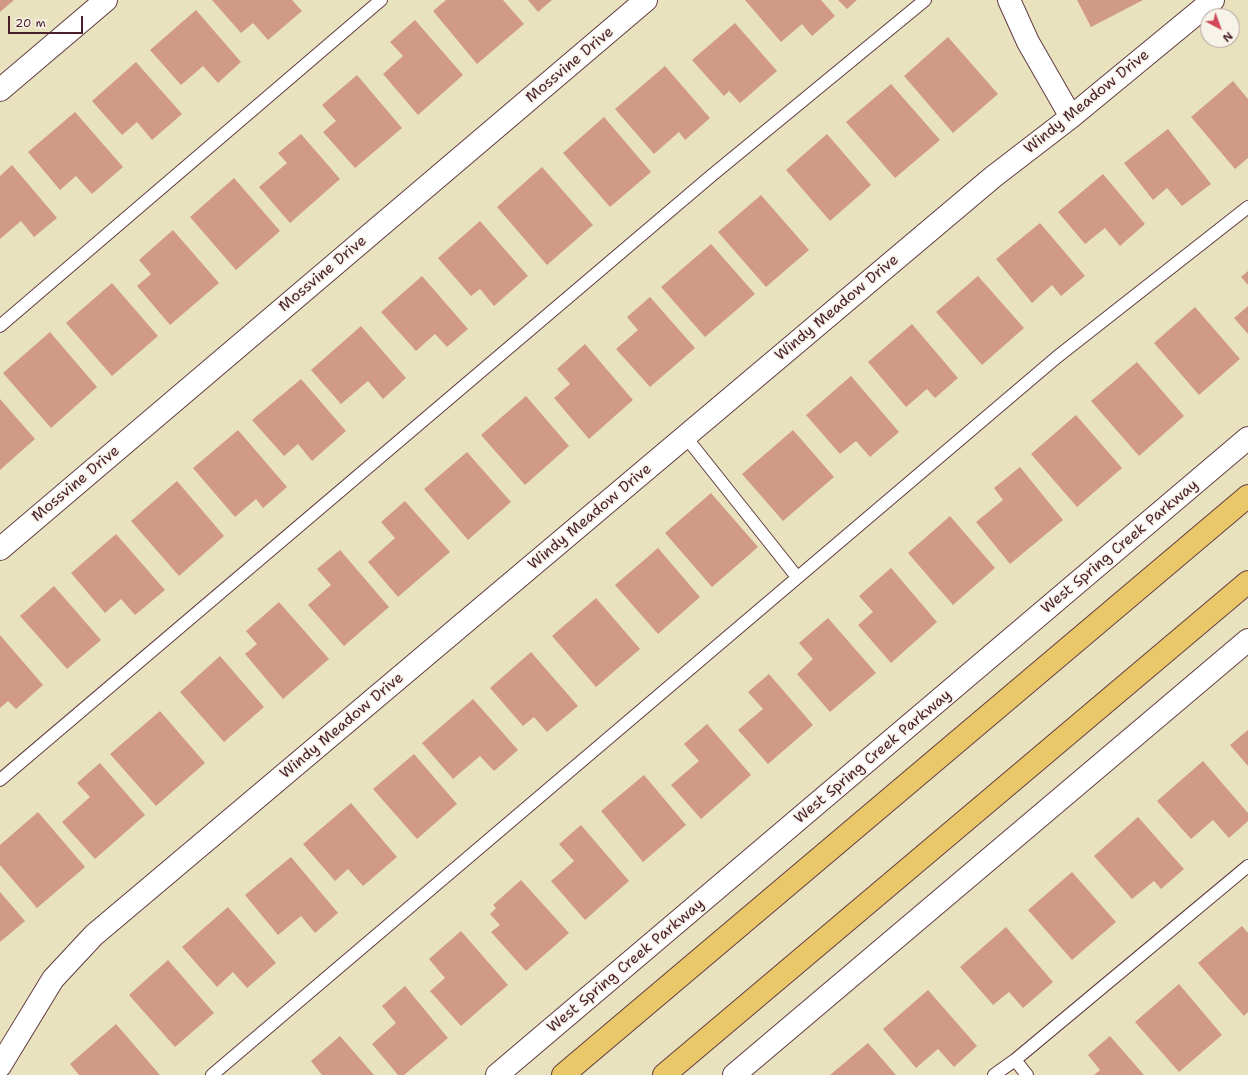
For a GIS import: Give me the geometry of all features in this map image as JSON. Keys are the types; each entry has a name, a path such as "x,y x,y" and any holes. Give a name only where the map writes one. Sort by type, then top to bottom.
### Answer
{"main road":[{"path":"563,1075 1248,496"},
{"path":"664,1075 1248,582"}],"street":[{"path":"0,90 106,0"},
{"name":"Mossvine Drive","path":"0,549 646,0"},
{"path":"1009,0 1028,42 1071,117"},
{"name":"Windy Meadow Drive","path":"0,1065 52,978 94,935 992,178 1071,117 1210,1"},
{"name":"West Spring Creek Parkway","path":"497,1075 1248,438"},
{"path":"734,1075 1248,640"},
{"path":"0,1065 8,1075"}],"lane":[{"path":"0,326 381,0"},
{"path":"0,780 711,176 925,0"},
{"path":"212,1075 1057,357 1248,207"},
{"path":"685,436 797,577"},
{"path":"994,1075 1015,1060 1248,866"},
{"path":"1015,1060 1027,1075"}],"building":[{"path":"0,0 14,0 0,12"},
{"path":"212,0 292,0 302,11 268,40 253,23 241,33"},
{"path":"446,0 503,0 524,24 477,64 433,11"},
{"path":"528,0 552,0 538,12"},
{"path":"745,0 821,0 835,16 812,36 802,24 781,42"},
{"path":"838,0 857,0 847,9"},
{"path":"1077,0 1143,0 1091,27"},
{"path":"196,10 241,62 218,83 203,66 181,85 150,50"},
{"path":"415,20 463,75 418,115 383,74 403,56 390,42"},
{"path":"735,23 777,71 740,103 729,91 724,96 692,60"},
{"path":"948,37 998,94 953,133 904,76"},
{"path":"136,62 182,114 152,140 137,122 122,135 92,101"},
{"path":"665,66 710,118 685,140 679,132 654,154 615,109"},
{"path":"357,75 402,128 355,168 323,132 336,121 322,105"},
{"path":"1233,81 1248,99 1248,158 1235,169 1191,117"},
{"path":"891,84 940,140 895,178 846,122"},
{"path":"75,112 123,167 92,194 76,176 60,190 28,152"},
{"path":"604,117 651,172 610,207 563,153"},
{"path":"1168,129 1211,184 1182,206 1167,188 1153,200 1124,163"},
{"path":"301,134 340,179 290,223 259,187 287,163 278,153"},
{"path":"827,134 871,185 830,221 786,170"},
{"path":"12,165 57,218 34,237 21,221 0,239 0,176"},
{"path":"542,167 593,225 547,265 497,207"},
{"path":"1103,174 1145,224 1120,246 1105,228 1085,244 1058,212"},
{"path":"234,178 280,231 236,270 190,217"},
{"path":"761,195 809,250 766,287 718,232"},
{"path":"480,221 528,276 494,306 480,289 471,296 438,258"},
{"path":"1040,223 1085,276 1061,296 1052,285 1032,303 996,259"},
{"path":"173,230 219,283 170,325 137,286 151,274 139,260"},
{"path":"711,244 755,294 705,337 661,287"},
{"path":"1248,271 1248,285 1241,277"},
{"path":"422,276 468,329 447,347 435,334 416,351 381,312"},
{"path":"978,276 1024,328 982,365 936,312"},
{"path":"112,283 158,336 112,376 66,323"},
{"path":"650,297 695,348 650,387 616,349 638,330 627,317"},
{"path":"1248,306 1248,334 1234,318"},
{"path":"1195,307 1240,359 1199,395 1154,343"},
{"path":"912,324 958,378 935,398 927,389 906,407 868,362"},
{"path":"361,326 406,378 383,399 368,381 341,404 311,370"},
{"path":"50,332 97,387 51,428 3,373"},
{"path":"585,344 633,400 589,439 554,398 570,384 557,369"},
{"path":"1137,362 1184,416 1139,456 1091,401"},
{"path":"851,376 899,432 870,457 856,441 840,454 806,415"},
{"path":"301,379 346,431 312,461 298,444 284,456 252,420"},
{"path":"526,396 569,446 525,485 481,435"},
{"path":"0,399 35,439 0,470"},
{"path":"1076,415 1122,468 1077,507 1031,454"},
{"path":"238,430 287,487 263,508 256,499 235,517 193,468"},
{"path":"793,430 834,477 783,521 742,474"},
{"path":"467,452 511,502 468,540 424,489"},
{"path":"1020,467 1063,520 1010,564 976,522 1003,500 994,488"},
{"path":"177,481 224,536 179,576 131,521"},
{"path":"711,493 758,547 712,587 665,533"},
{"path":"405,501 450,552 398,597 368,562 395,538 381,522"},
{"path":"950,516 995,568 953,605 908,553"},
{"path":"116,534 165,590 135,615 121,599 105,613 71,573"},
{"path":"658,548 700,597 658,634 615,585"},
{"path":"340,550 389,607 344,646 308,605 331,585 317,569"},
{"path":"891,568 937,622 891,663 858,625 873,612 859,596"},
{"path":"54,586 101,640 67,669 20,616"},
{"path":"596,598 640,649 596,687 552,636"},
{"path":"279,602 329,659 283,699 245,654 257,644 246,631"},
{"path":"828,618 876,673 830,712 797,674 813,659 799,643"},
{"path":"0,635 43,685 16,709 8,701 0,708"},
{"path":"531,652 578,706 547,732 534,717 523,726 490,688"},
{"path":"220,656 264,707 224,742 180,692"},
{"path":"769,674 813,725 768,764 738,730 763,709 748,692"},
{"path":"473,699 518,750 494,771 480,756 453,779 422,743"},
{"path":"160,711 205,763 156,806 110,754"},
{"path":"707,724 751,775 701,819 671,785 699,761 684,744"},
{"path":"1248,730 1248,766 1230,745"},
{"path":"414,754 457,804 417,839 373,789"},
{"path":"1203,761 1248,813 1248,821 1229,838 1213,820 1191,839 1157,801"},
{"path":"100,763 145,815 95,859 62,822 90,797 77,783"},
{"path":"644,775 686,825 643,862 601,811"},
{"path":"351,803 397,857 363,886 348,869 335,881 303,844"},
{"path":"38,812 85,867 37,908 0,865 0,845"},
{"path":"1138,817 1184,869 1161,889 1154,881 1132,899 1094,856"},
{"path":"581,825 629,881 585,920 551,881 574,861 559,844"},
{"path":"291,857 338,913 315,933 301,916 278,935 245,895"},
{"path":"1072,872 1116,922 1072,960 1028,910"},
{"path":"521,880 569,933 526,971 491,932 500,925 490,914 496,908 493,905"},
{"path":"0,892 25,921 0,942"},
{"path":"228,907 276,963 247,988 233,972 217,987 182,947"},
{"path":"1242,926 1248,933 1248,1012 1244,1016 1198,963"},
{"path":"1006,927 1053,982 1023,1008 1009,992 993,1005 960,967"},
{"path":"461,931 508,985 461,1026 430,991 445,978 429,959"},
{"path":"168,960 214,1013 175,1047 129,995"},
{"path":"1179,984 1222,1035 1179,1072 1135,1022"},
{"path":"405,986 448,1038 404,1075 398,1075 372,1044 396,1023 382,1006"},
{"path":"928,990 977,1046 954,1067 938,1049 916,1068 883,1029"},
{"path":"116,1024 160,1075 79,1075 70,1064"},
{"path":"340,1036 374,1075 322,1075 311,1061"},
{"path":"1110,1036 1144,1075 1094,1075 1100,1070 1088,1055"},
{"path":"868,1043 896,1075 830,1075"}]}
